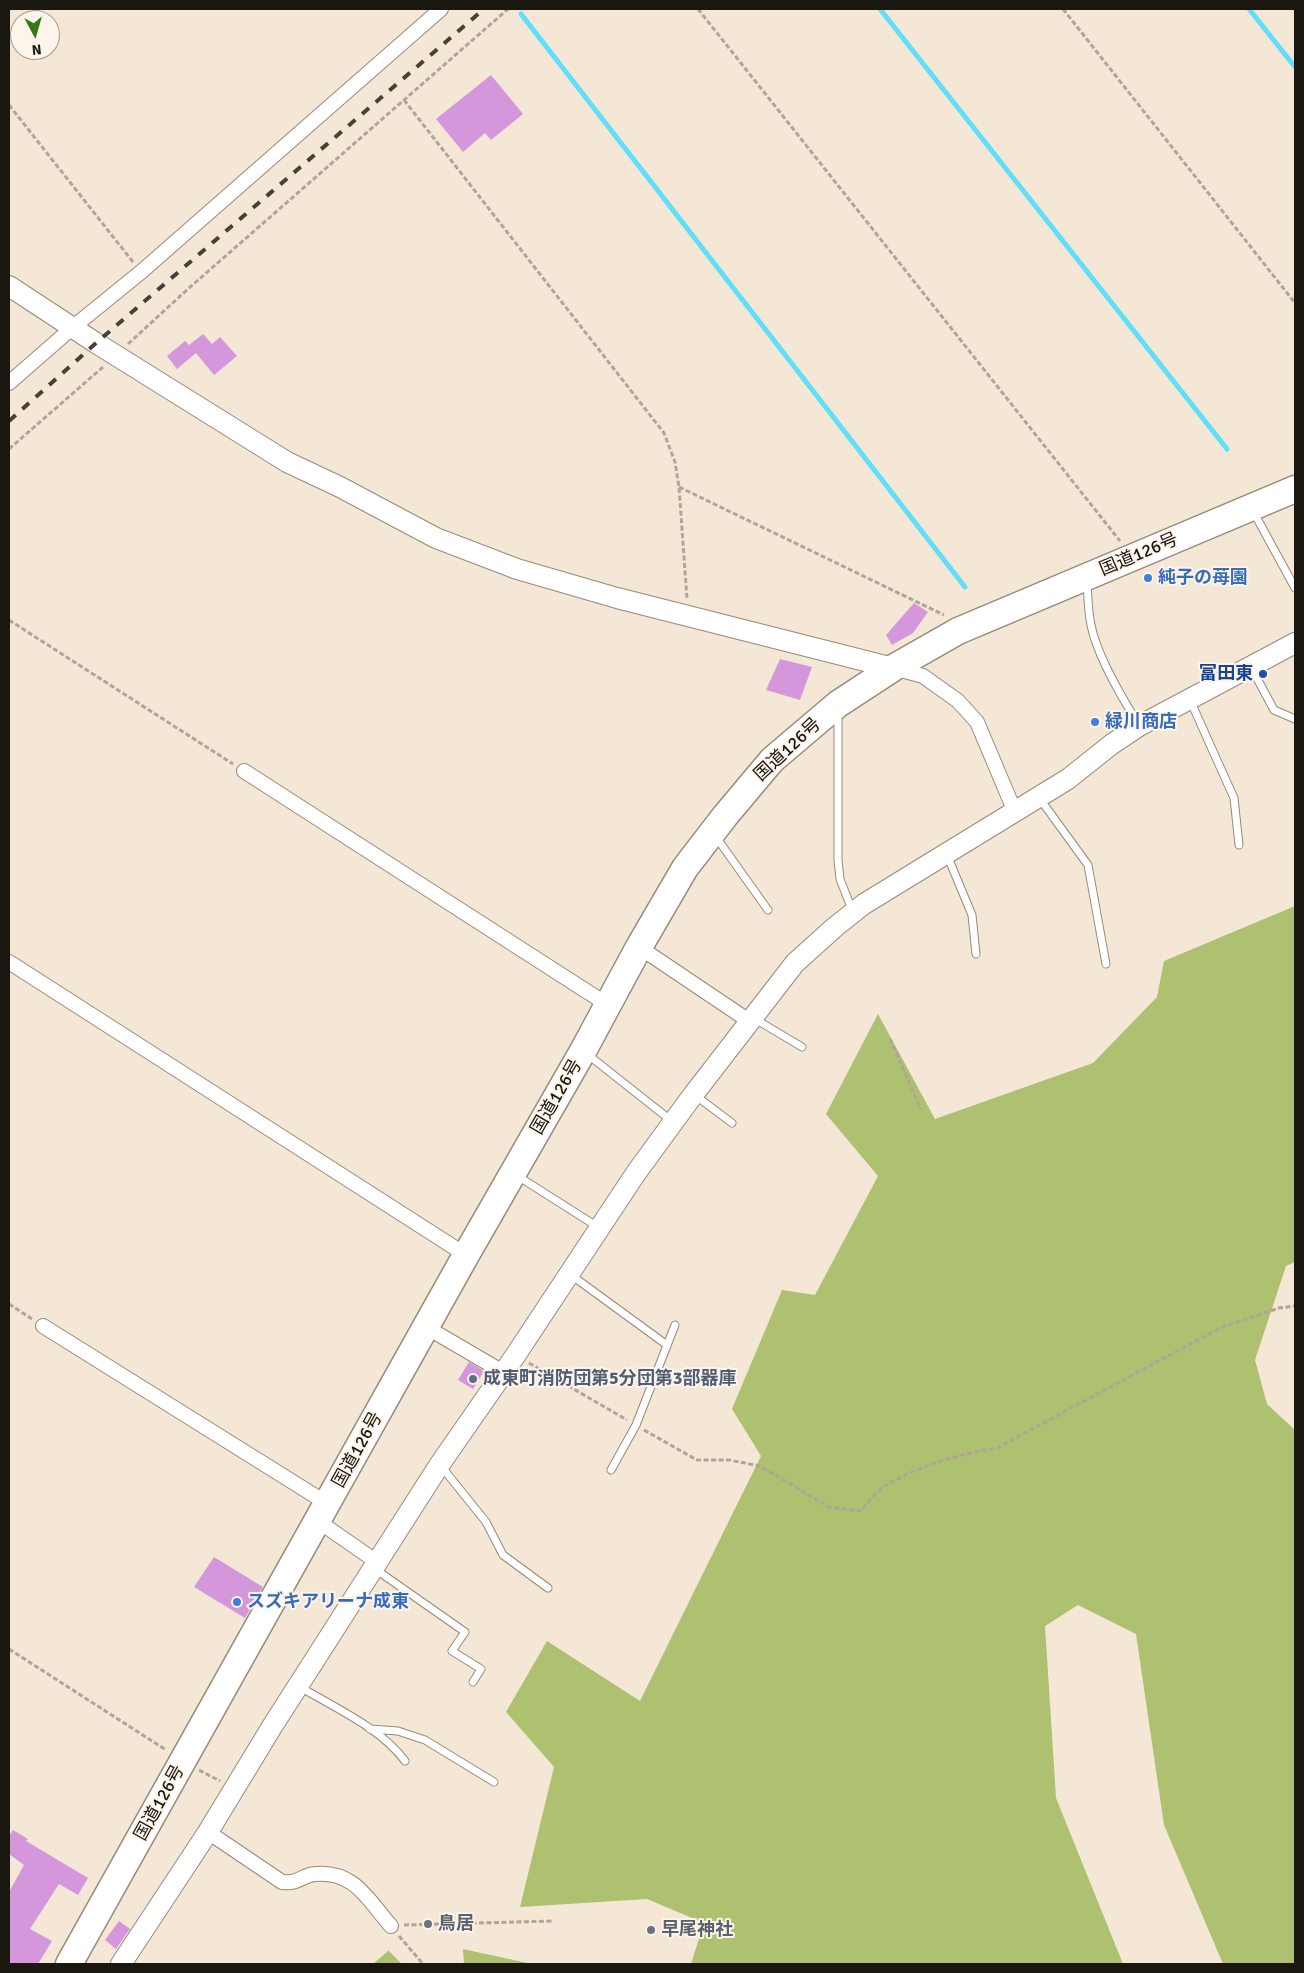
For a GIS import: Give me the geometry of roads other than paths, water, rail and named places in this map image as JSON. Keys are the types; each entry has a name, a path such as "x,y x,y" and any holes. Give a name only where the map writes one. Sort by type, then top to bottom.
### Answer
{"highway":[{"name":"国道126号","path":"69,1964 466,1255 583,1051 639,947 686,868 712,832 772,760 838,704 893,668 958,631 1295,489"}],"street":[{"path":"9,382 141,272 441,9"},
{"path":"9,286 72,328 287,462 340,487 436,538 517,569 688,617 923,676 958,701 977,722 1015,812"},
{"path":"121,1964 208,1832 233,1788 440,1464 515,1356 636,1173 693,1094 795,964 864,904 1068,779 1112,744 1139,726 1295,643"},
{"path":"244,771 608,1005"},
{"path":"639,947 751,1019"},
{"path":"9,962 466,1255"},
{"path":"44,1326 323,1513 376,1565"},
{"path":"426,1327 503,1372"},
{"path":"208,1832 282,1882 292,1883 312,1874 333,1873 353,1882 390,1926"}],"lane":[{"path":"1251,508 1295,588"},
{"path":"1086,577 1091,625 1097,642 1118,690 1139,726"},
{"path":"1251,666 1274,710 1295,719"},
{"path":"1190,699 1234,798 1239,845"},
{"path":"838,704 838,860 840,878 853,913"},
{"path":"1039,797 1088,865 1106,964"},
{"path":"712,832 768,910"},
{"path":"946,854 972,915 976,954"},
{"path":"751,1019 802,1046"},
{"path":"583,1051 673,1122"},
{"path":"693,1094 732,1123"},
{"path":"514,1173 600,1228"},
{"path":"570,1274 668,1345"},
{"path":"611,1470 636,1425 675,1325"},
{"path":"440,1464 486,1522 503,1555 548,1588"},
{"path":"376,1565 465,1632 452,1651 481,1669 473,1682"},
{"path":"298,1685 370,1729 396,1748 405,1761"},
{"path":"370,1729 398,1731 425,1740 494,1782"}],"waterway":[{"path":"880,9 1227,449"},
{"path":"1249,9 1295,67"},
{"path":"521,14 965,587"}],"railway":[{"path":"9,421 96,343 484,9"}],"place":[{"name":"純子の苺園","path":"1148,578"},
{"name":"富田東","path":"1263,674"},
{"name":"緑川商店","path":"1095,722"},
{"name":"成東町消防団第5分団第3部器庫","path":"473,1379"},
{"name":"スズキアリーナ成東","path":"237,1602"},
{"name":"鳥居","path":"428,1924"},
{"name":"早尾神社","path":"651,1930"}]}
